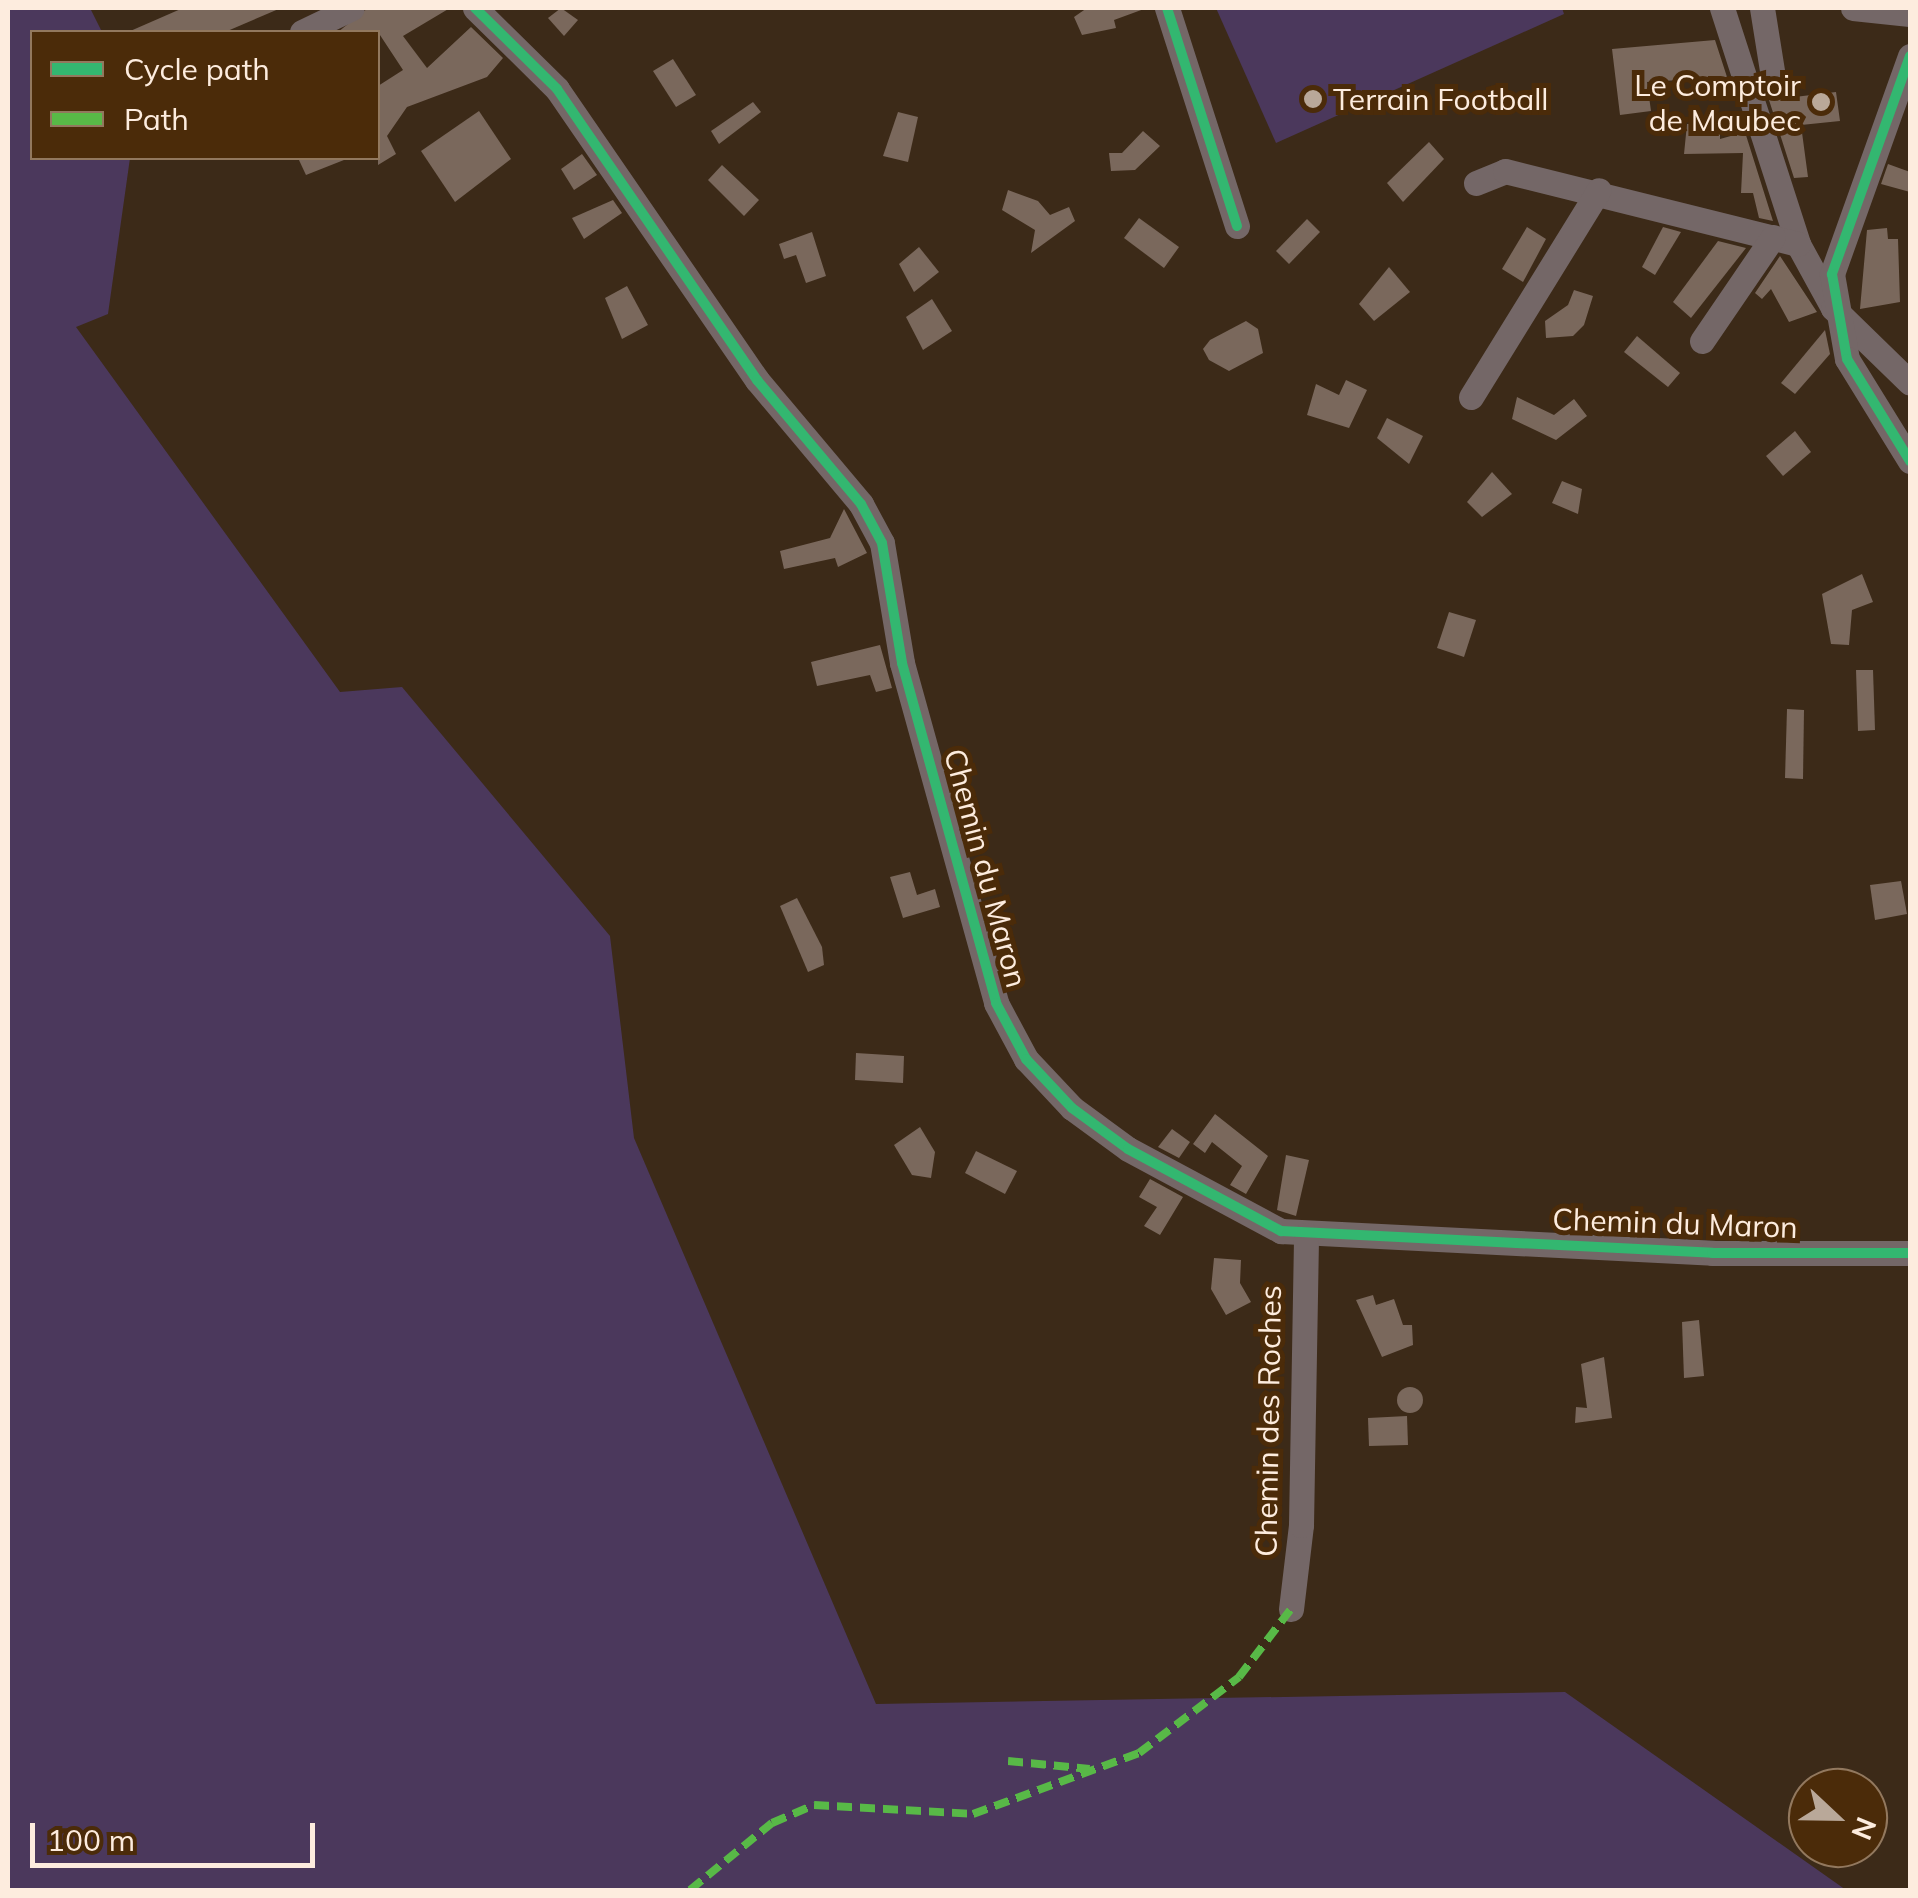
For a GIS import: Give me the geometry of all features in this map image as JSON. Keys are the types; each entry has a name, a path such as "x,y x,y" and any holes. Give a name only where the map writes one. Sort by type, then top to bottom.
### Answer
{"street":[{"path":"306,30 352,8"},
{"name":"Chemin du Maron","path":"476,8 557,89 757,380 861,504 882,544 902,663 957,843 979,950 1026,1060 1072,1108 1128,1148 1281,1231 1712,1254 1910,1253"},
{"path":"1167,8 1237,226"},
{"path":"1722,8 1785,241 1834,308 1910,383"},
{"path":"1762,8 1773,76"},
{"path":"1853,8 1910,14"},
{"path":"1910,56 1832,274 1834,308 1847,359 1910,461"},
{"path":"1476,183 1505,171 1599,190 1785,241"},
{"path":"1472,397 1599,190"},
{"path":"1702,340 1785,241"},
{"name":"Chemin des Roches","path":"1291,1609 1301,1525 1306,1234"}],"shaded area":[{"path":"8,8 90,8 101,30 30,30 30,160 130,160 108,314 76,327 340,692 402,687 610,936 634,1138 876,1704 1565,1692 1788,1849 1788,1868 1815,1868 1846,1890 8,1890"},
{"name":"Terrain Football","path":"1216,8 1562,8 1564,14 1276,143"}],"building":[{"path":"183,8 281,8 230,30 133,30"},
{"path":"368,8 450,8 403,36 427,68 471,27 503,58 487,77 407,107 387,136 396,154 378,165 380,85 403,70 380,30 340,30"},
{"path":"561,8 578,20 564,36 548,18"},
{"path":"1087,8 1144,9 1114,20 1116,28 1082,35 1074,17"},
{"path":"1715,40 1727,77 1647,82 1651,111 1620,115 1612,49"},
{"path":"673,59 696,95 676,107 653,71"},
{"path":"1836,92 1840,121 1801,125 1808,177 1794,178 1769,100"},
{"path":"753,102 761,112 719,144 711,131"},
{"path":"479,111 511,159 455,202 421,151"},
{"path":"898,112 918,117 908,162 883,156"},
{"path":"1720,123 1720,139 1745,132 1773,221 1759,218 1753,193 1741,193 1743,153 1684,154 1687,124"},
{"path":"1143,131 1160,146 1135,170 1111,171 1109,153 1122,153"},
{"path":"1429,142 1444,159 1403,202 1387,183"},
{"path":"582,154 597,175 574,190 561,169"},
{"path":"299,160 344,160 306,175"},
{"path":"1888,164 1910,172 1910,192 1881,184"},
{"path":"722,165 759,200 744,216 708,180"},
{"path":"1008,190 1038,201 1050,215 1069,207 1075,221 1031,253 1035,230 1002,210"},
{"path":"613,200 622,213 584,239 572,218"},
{"path":"1139,218 1179,247 1164,268 1124,238"},
{"path":"1307,219 1320,232 1289,264 1276,251"},
{"path":"1527,227 1546,239 1523,282 1502,269"},
{"path":"1663,227 1681,232 1655,275 1642,267"},
{"path":"1887,228 1888,239 1898,239 1900,302 1860,309 1867,230"},
{"path":"812,232 826,276 806,283 796,255 784,259 779,244"},
{"path":"1718,241 1746,248 1691,318 1673,302"},
{"path":"919,247 939,272 914,292 899,264"},
{"path":"1780,256 1817,312 1789,322 1771,289 1762,299 1755,293"},
{"path":"1389,267 1410,292 1374,321 1359,304"},
{"path":"627,286 648,325 622,339 605,298"},
{"path":"1574,290 1593,296 1584,325 1573,336 1546,338 1545,321 1568,305"},
{"path":"932,299 952,331 923,350 906,317"},
{"path":"1246,321 1258,329 1263,353 1229,371 1209,360 1203,349 1210,340"},
{"path":"1825,330 1830,354 1795,394 1781,383"},
{"path":"1637,336 1680,373 1668,387 1624,352"},
{"path":"1346,380 1367,390 1349,428 1307,415 1316,384 1339,395"},
{"path":"1517,397 1554,415 1574,399 1587,416 1556,440 1512,419"},
{"path":"1387,418 1423,436 1409,464 1377,438"},
{"path":"1795,431 1811,452 1783,476 1766,456"},
{"path":"1492,472 1512,494 1482,517 1467,502"},
{"path":"1562,481 1582,489 1578,514 1552,503"},
{"path":"844,509 867,553 838,567 835,558 784,569 780,551 830,538"},
{"path":"1862,574 1873,602 1852,610 1849,645 1831,644 1822,594"},
{"path":"1449,612 1476,620 1464,657 1437,648"},
{"path":"880,645 892,688 876,692 870,675 817,686 811,662"},
{"path":"1856,670 1873,670 1875,730 1858,731"},
{"path":"1787,709 1804,710 1803,779 1785,778"},
{"path":"910,872 917,895 935,889 940,907 903,918 890,877"},
{"path":"1901,881 1907,914 1875,920 1870,885"},
{"path":"797,898 822,947 824,965 808,972 780,906"},
{"path":"856,1053 904,1056 903,1083 855,1080"},
{"path":"1215,1114 1268,1156 1246,1194 1230,1185 1242,1166 1212,1142 1205,1153 1193,1144"},
{"path":"920,1127 935,1152 931,1178 912,1175 894,1145"},
{"path":"1172,1129 1190,1142 1179,1158 1158,1147"},
{"path":"976,1151 1017,1171 1005,1194 965,1173"},
{"path":"1286,1155 1309,1160 1296,1216 1277,1210"},
{"path":"1150,1179 1183,1197 1160,1235 1144,1226 1157,1207 1139,1197"},
{"path":"1214,1258 1241,1260 1240,1283 1251,1302 1226,1315 1211,1289"},
{"path":"1373,1295 1376,1305 1394,1299 1403,1325 1412,1325 1413,1345 1382,1357 1356,1300"},
{"path":"1699,1320 1704,1376 1684,1378 1682,1322"},
{"path":"1604,1357 1612,1418 1575,1423 1576,1407 1587,1408 1581,1364"},
{"path":"1410,1387 1419,1391 1423,1400 1419,1409 1410,1413 1401,1409 1397,1400 1401,1391"},
{"path":"1407,1416 1408,1445 1369,1446 1368,1418"}],"marked path":[{"path":"690,1890 772,1823 814,1805 973,1814 1139,1753 1239,1677 1291,1609"},
{"path":"1008,1761 1090,1769"}],"cycle path":[{"path":"475,8 557,89 757,380 861,504 882,543 902,663 996,1003 1026,1059 1072,1108 1128,1149 1281,1231 1712,1253 1910,1253"},
{"path":"1167,8 1237,226"},
{"path":"1910,56 1832,274 1847,359 1910,461"}],"place":[{"name":"Terrain Football","path":"1313,99"},
{"name":"Le Comptoir de Maubec","path":"1821,102"}]}
